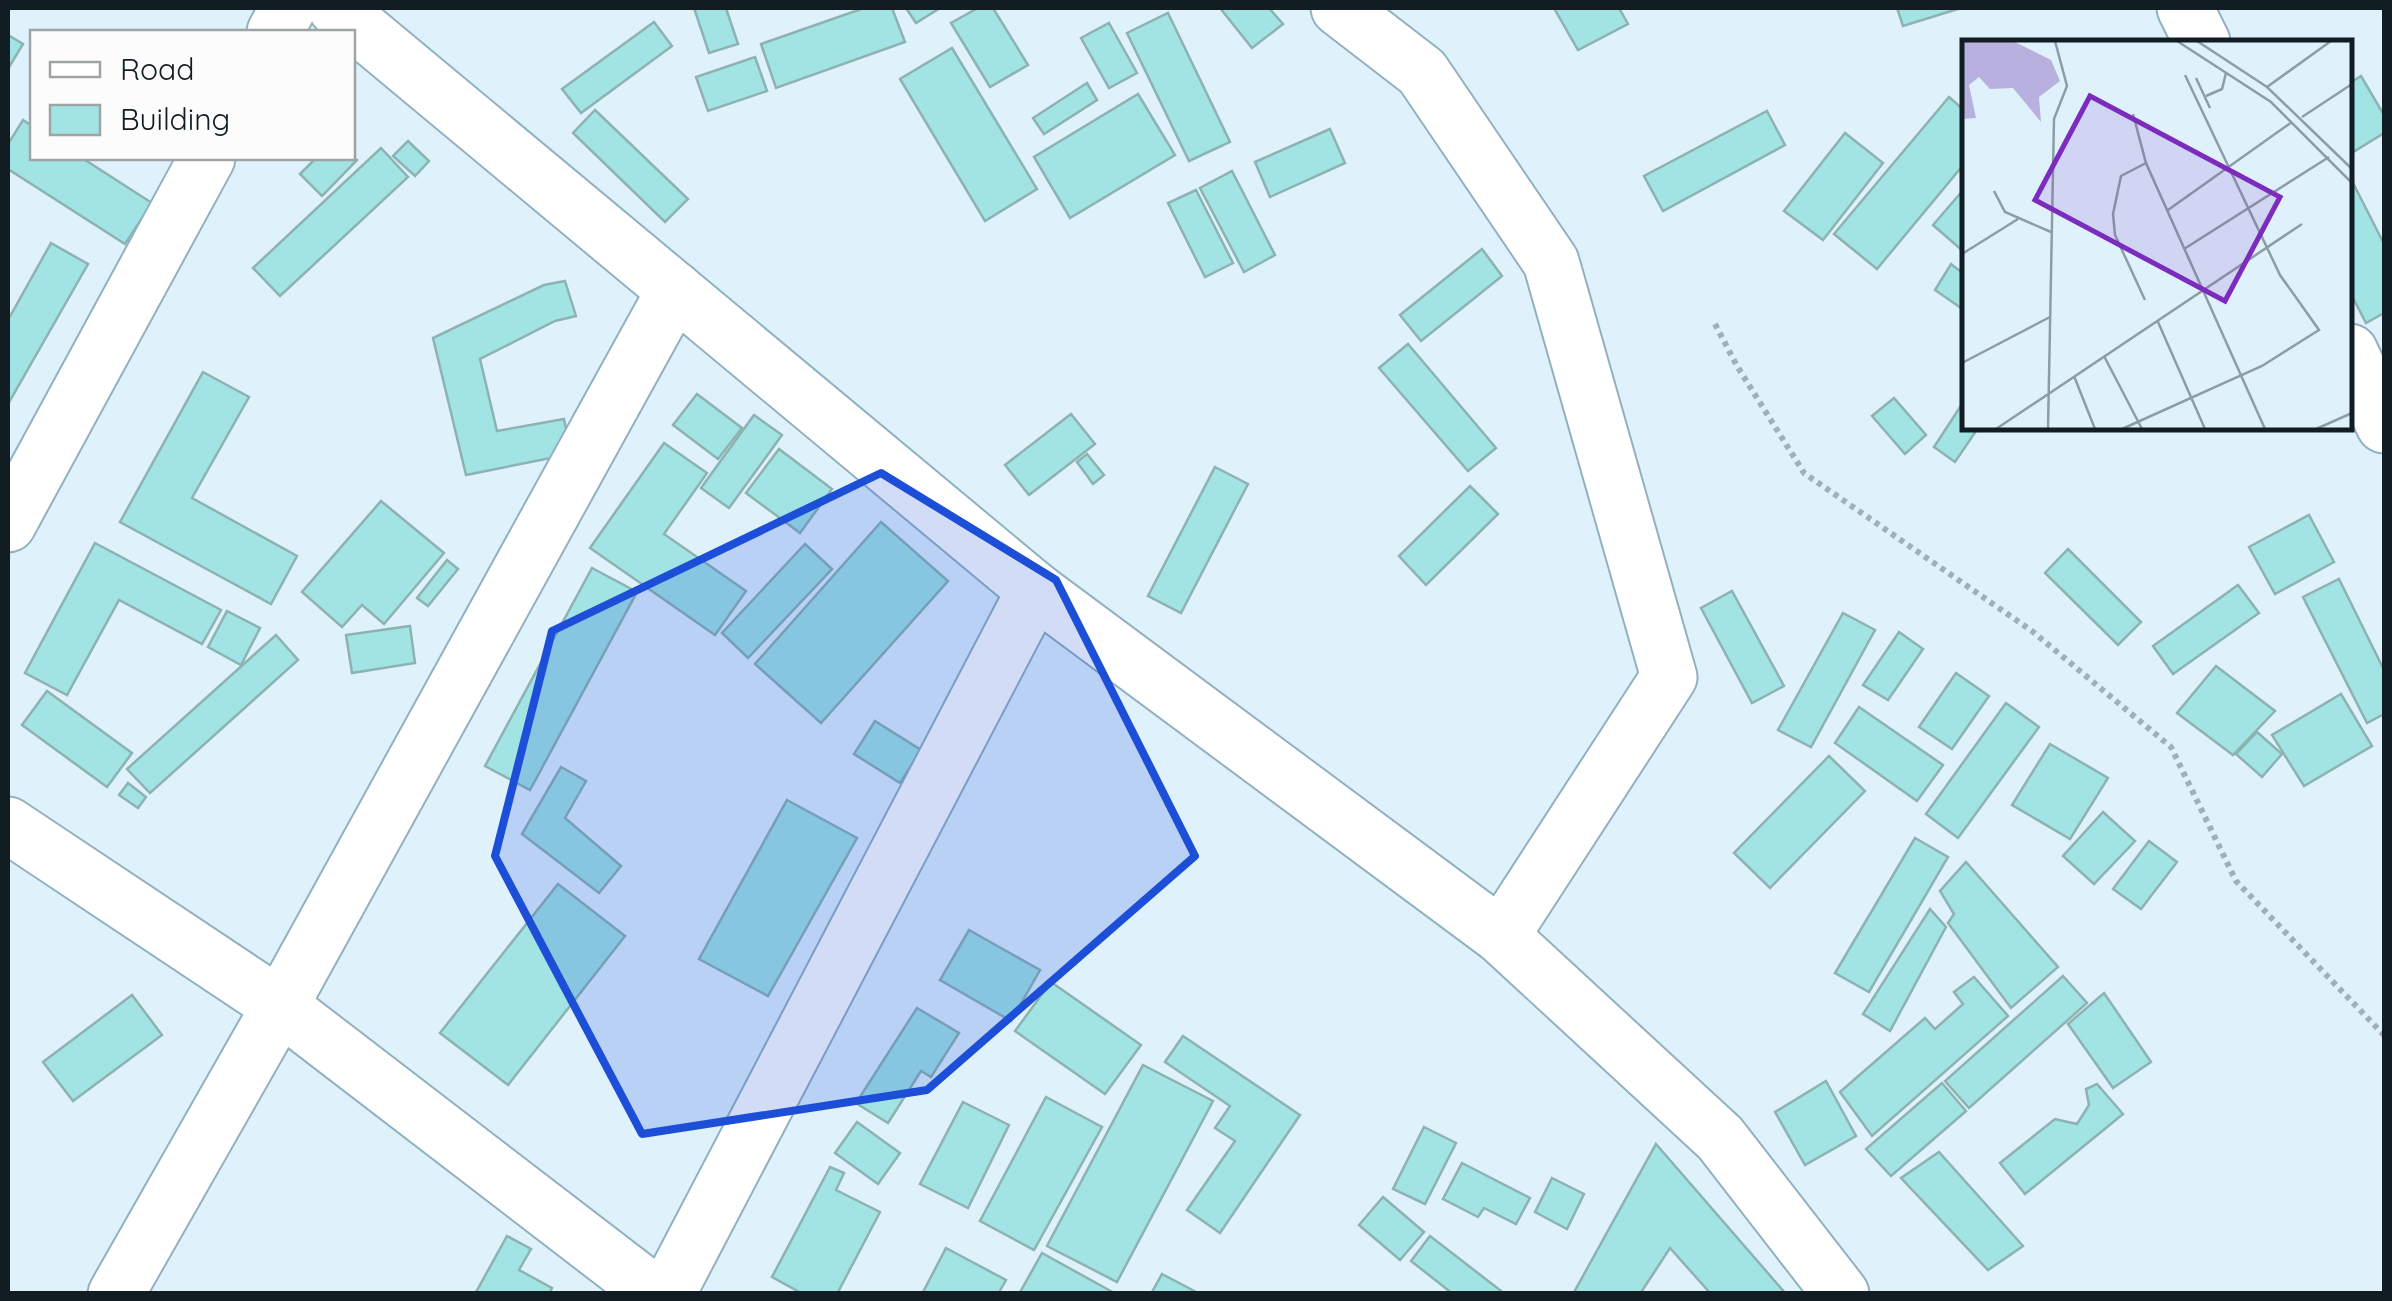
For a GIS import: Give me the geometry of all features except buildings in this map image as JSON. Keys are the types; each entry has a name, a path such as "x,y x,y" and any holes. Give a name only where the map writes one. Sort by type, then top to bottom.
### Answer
{"street":[{"path":"275,30 288,8"},
{"path":"336,8 1035,590 1501,936 1720,1138 1841,1294"},
{"path":"1340,8 1422,72 1551,262 1668,678 1501,936"},
{"path":"2185,8 2201,40"},
{"path":"8,524 205,160"},
{"path":"116,1294 280,1006 675,290"},
{"path":"2352,356 2384,425"},
{"path":"667,1294 1035,590"},
{"path":"8,825 280,1006 655,1294"}],"path":[{"path":"1715,324 1804,473 2032,631 2171,747 2236,880 2384,1034"}],"highlighted area":[{"path":"881,473 1056,580 1195,856 927,1090 642,1134 495,856 552,631"}]}
